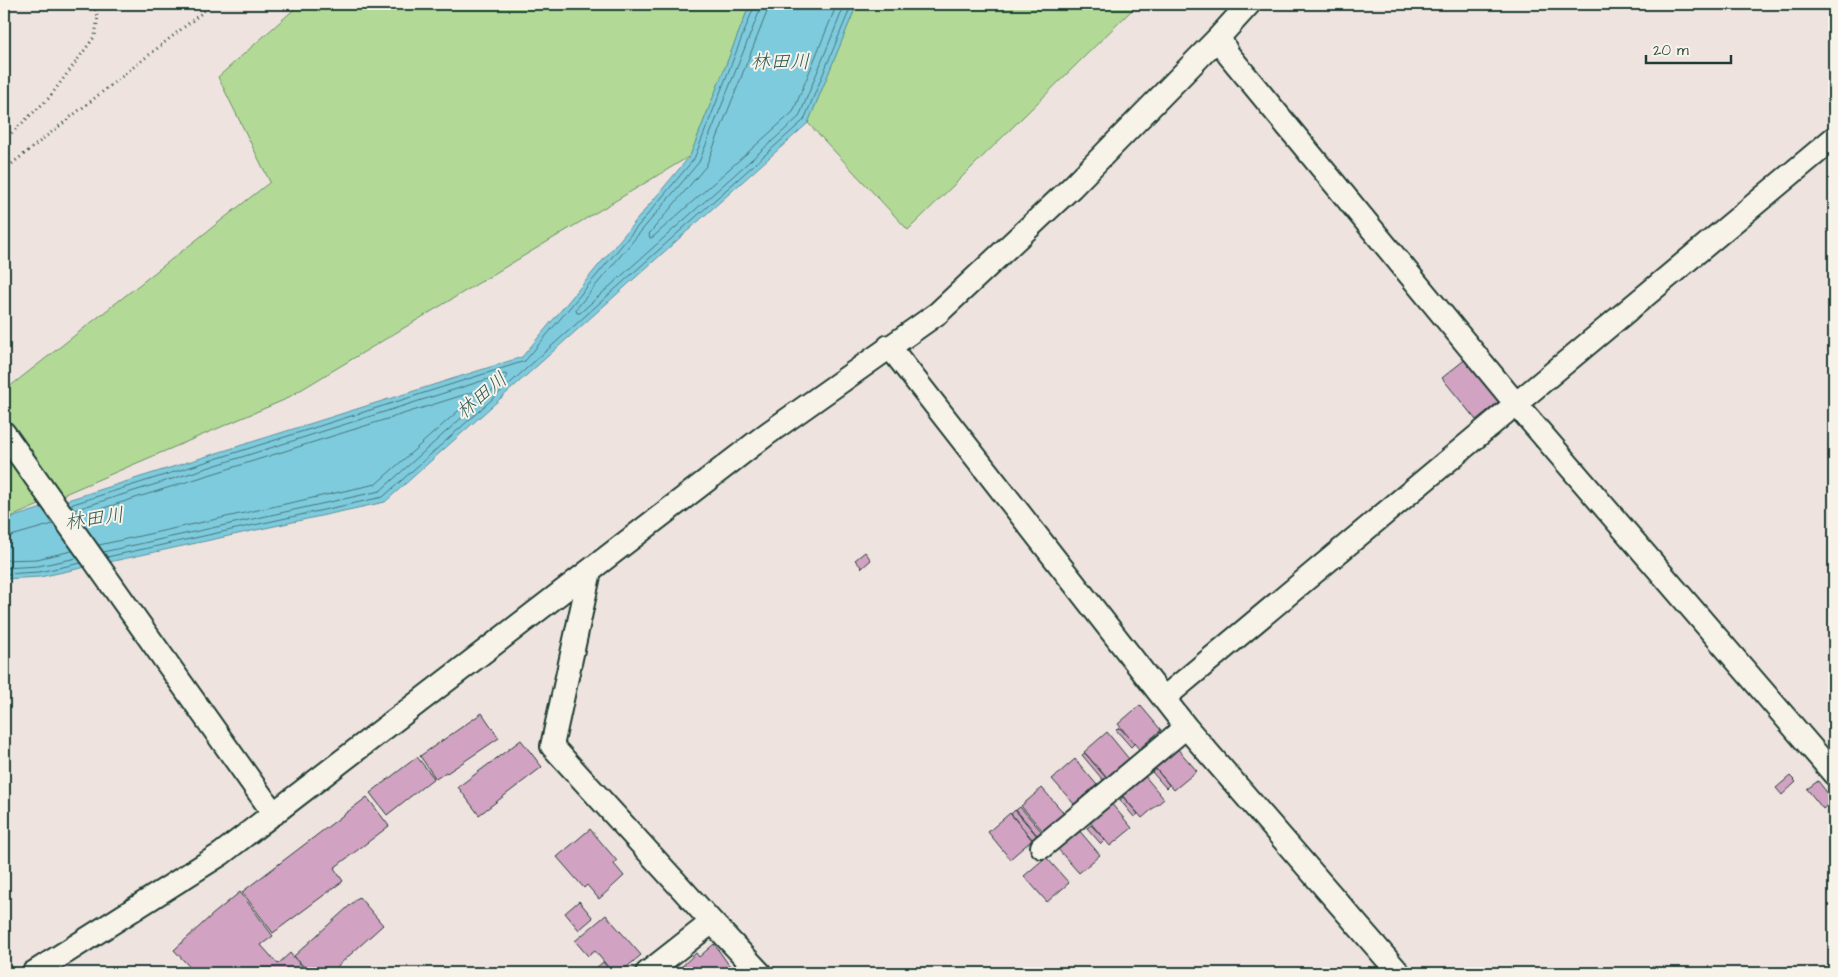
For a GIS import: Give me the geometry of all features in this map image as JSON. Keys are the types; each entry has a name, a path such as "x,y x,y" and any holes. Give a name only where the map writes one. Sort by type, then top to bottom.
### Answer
{"street":[{"path":"33,973 221,854 767,434 945,306 1072,187 1249,4"},
{"path":"1219,37 1228,54 1516,404 1834,774"},
{"path":"1164,698 1834,138"},
{"path":"889,346 1186,727 1399,973"},
{"path":"4,433 274,814"},
{"path":"590,571 552,746 760,973"},
{"path":"1042,847 1186,727"},
{"path":"647,973 712,922"}],"path":[{"path":"4,140 49,98 95,36 98,16 92,4"},
{"path":"4,170 213,4"}],"green space":[{"path":"300,4 750,4 690,156 284,400 4,520 4,391 270,182 218,77"},
{"path":"857,4 1138,4 908,230 808,123"}],"water":[{"name":"林田川","path":"750,4 857,4 808,123 385,502 40,577 4,579 4,520 522,357 690,156"}],"building":[{"path":"1468,357 1502,399 1476,420 1442,378"},
{"path":"865,552 871,560 862,568 855,560"},
{"path":"1140,705 1161,730 1139,749 1118,724"},
{"path":"482,713 499,738 436,779 420,756"},
{"path":"1120,728 1134,744 1131,747 1116,730"},
{"path":"1107,732 1129,759 1107,778 1084,752"},
{"path":"521,740 542,767 479,815 458,787"},
{"path":"1176,747 1197,771 1174,790 1153,766"},
{"path":"1085,753 1106,778 1103,780 1082,755"},
{"path":"417,757 434,778 387,815 370,793"},
{"path":"1075,759 1097,785 1074,804 1052,779"},
{"path":"1156,769 1169,785 1166,788 1152,772"},
{"path":"1144,775 1164,799 1142,818 1121,794"},
{"path":"1790,776 1796,782 1782,795 1776,788"},
{"path":"1818,781 1833,800 1823,809 1807,789"},
{"path":"1042,788 1064,813 1043,831 1021,806"},
{"path":"367,797 389,826 334,868 343,881 273,933 242,892"},
{"path":"1123,797 1138,814 1134,817 1120,800"},
{"path":"1110,802 1132,828 1110,846 1089,821"},
{"path":"1020,807 1042,832 1037,835 1016,810"},
{"path":"1015,810 1037,836 1033,840 1011,814"},
{"path":"1010,813 1032,840 1010,859 988,832"},
{"path":"1091,825 1105,840 1101,844 1087,828"},
{"path":"590,829 617,861 614,864 624,876 599,899 587,885 584,888 557,857"},
{"path":"1078,829 1100,855 1079,873 1057,848"},
{"path":"1046,857 1069,883 1047,902 1024,876"},
{"path":"240,892 273,936 261,945 278,964 290,953 308,973 195,973 174,950"},
{"path":"359,897 383,925 330,973 310,973 294,956"},
{"path":"579,901 593,918 579,930 565,913"},
{"path":"606,915 641,955 620,973 613,973 595,951 588,956 575,941"},
{"path":"714,944 734,972 741,966 748,973 681,973 678,970 696,953 699,957"},
{"path":"603,962 612,973 600,973 596,968"}]}
